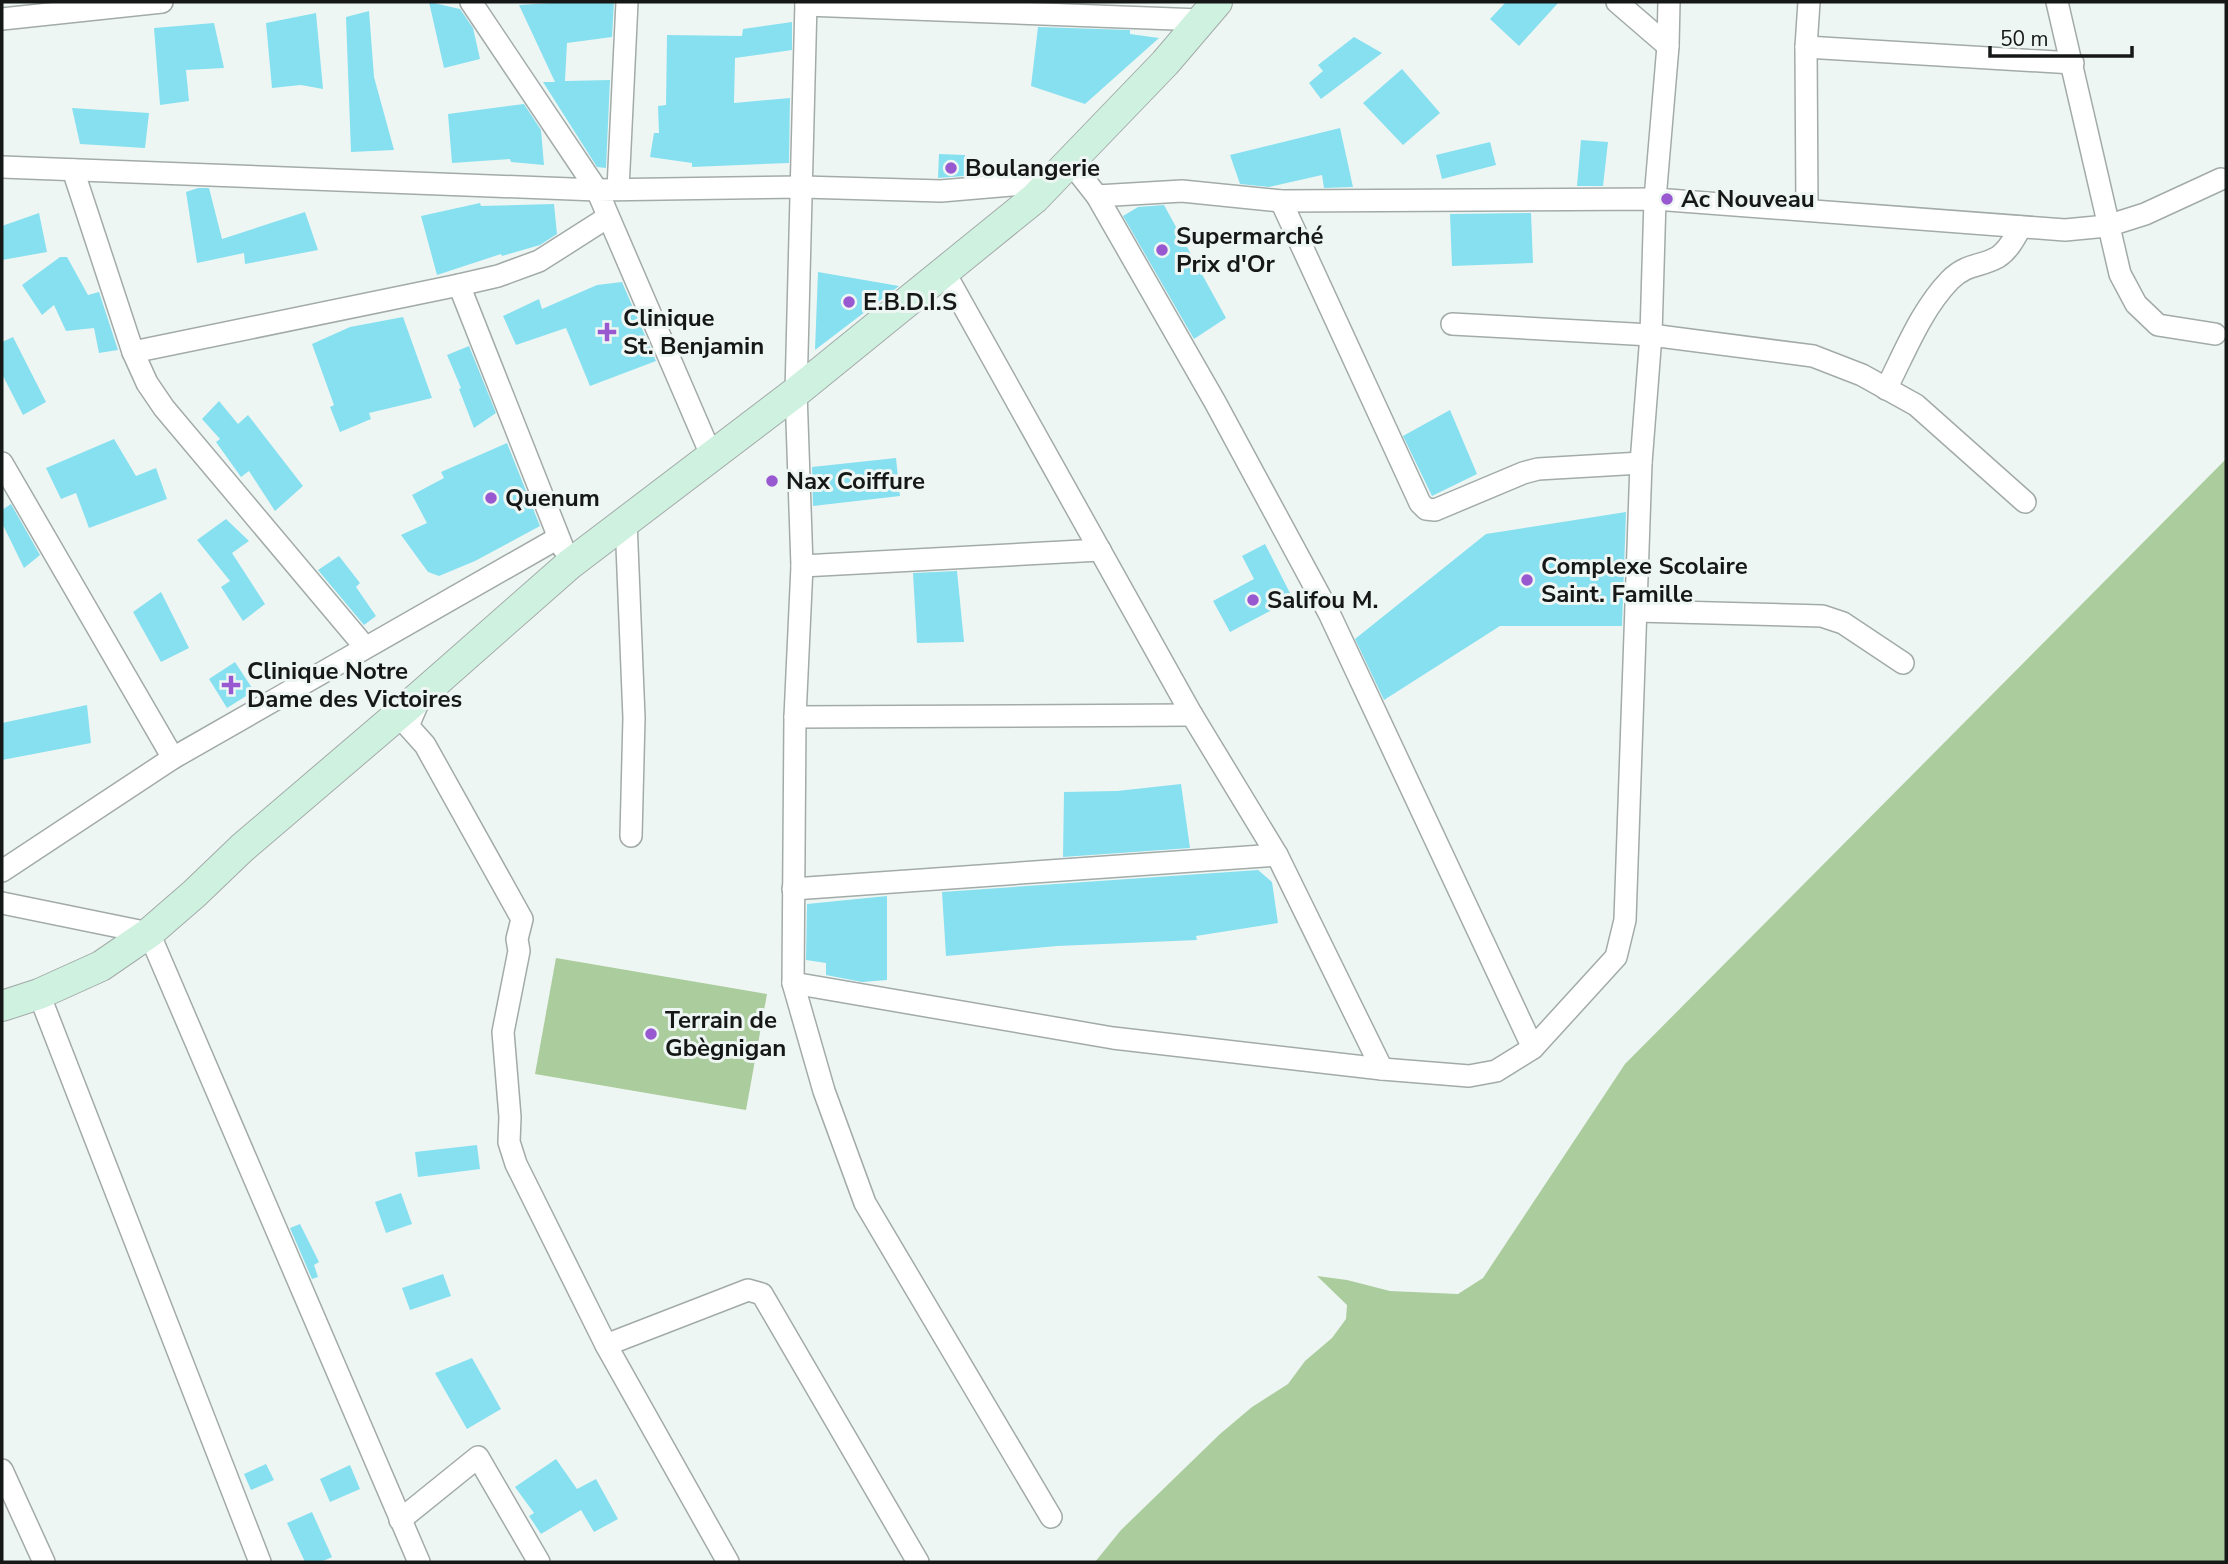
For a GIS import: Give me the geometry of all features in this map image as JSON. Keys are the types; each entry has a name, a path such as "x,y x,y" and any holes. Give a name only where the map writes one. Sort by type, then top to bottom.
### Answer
{"main road":[{"path":"2,1006 39,994 101,966 149,933 242,848 421,696 564,551 626,521 712,457 945,273 1035,198 1165,63 1209,11"}],"street":[{"path":"2,19 162,2"},
{"path":"471,2 607,189"},
{"path":"627,2 607,189 608,216 712,457"},
{"path":"1617,2 1668,46"},
{"path":"793,983 1113,1038 1382,1069 1469,1076 1496,1071 1533,1048 1616,957 1625,920 1641,463 1651,335 1655,199 1668,46 1669,2"},
{"path":"1807,210 1808,2"},
{"path":"2057,2 2120,274 2136,304 2158,325 2216,334"},
{"path":"1051,1517 865,1203 824,1091 793,983 795,717 802,566 796,392 806,3 1209,11"},
{"path":"1806,47 2073,63"},
{"path":"2,167 607,189 803,187 941,191 1034,183 1070,163 1097,196 1329,613 1533,1048"},
{"path":"73,170 133,352 147,383 164,408 365,647"},
{"path":"1097,196 1182,191 1281,201 1655,199 2065,230 2108,226 2145,214 2221,179"},
{"path":"1281,201 1420,503 1426,509 1435,510 1538,469 1641,463"},
{"path":"133,352 498,276 539,261 608,216"},
{"path":"1886,389 1928,306 1951,279 1966,267 1998,257 2007,249 2021,227"},
{"path":"945,273 1192,715 1277,855 1382,1069"},
{"path":"2,871 173,758 365,647 564,551 459,285"},
{"path":"1452,324 1651,335 1813,356 1862,375 1916,405 2025,502"},
{"path":"2,463 173,758"},
{"path":"626,521 634,718 631,836"},
{"path":"802,566 1100,550"},
{"path":"1637,611 1822,616 1843,623 1903,663"},
{"path":"421,696 408,726 425,745 522,919 517,939 519,951 503,1032 510,1117 509,1142 516,1164 606,1345 727,1562"},
{"path":"795,717 1192,715"},
{"path":"793,889 1277,855"},
{"path":"2,903 149,933 419,1562"},
{"path":"39,994 260,1562"},
{"path":"606,1345 748,1290 762,1294 918,1562"},
{"path":"400,1520 478,1457 539,1562"},
{"path":"2,1470 44,1562"}],"green space":[{"path":"2226,459 2226,1562 1095,1562 1121,1530 1220,1434 1252,1407 1288,1384 1305,1361 1332,1338 1346,1319 1347,1305 1317,1276 1347,1280 1390,1291 1458,1294 1483,1278 1625,1064"},
{"name":"Terrain de Gbègnigan","path":"556,958 767,994 746,1110 535,1074"}],"building":[{"path":"429,2 460,9 473,28 480,59 444,68"},
{"path":"614,2 612,37 567,43 565,81 610,80 606,168 597,167 543,82 555,82 519,5"},
{"path":"1506,2 1559,2 1519,46 1490,19"},
{"path":"369,11 374,77 394,150 351,152 346,17"},
{"path":"316,13 323,89 301,85 272,88 266,23"},
{"path":"792,22 792,50 735,58 734,103 790,98 789,163 692,167 692,163 650,157 654,133 659,133 658,106 666,105 667,35 742,36 743,29"},
{"path":"214,23 224,68 186,70 189,101 160,105 154,28"},
{"path":"1038,27 1130,30 1130,34 1159,38 1085,104 1031,86"},
{"path":"1354,37 1382,53 1321,99 1309,83 1323,71 1318,65"},
{"path":"1402,69 1440,113 1403,145 1363,103"},
{"path":"524,104 541,130 544,165 511,162 510,159 452,163 448,114"},
{"path":"72,108 149,113 145,148 80,144"},
{"path":"1340,128 1353,187 1324,188 1322,175 1269,187 1240,184 1230,155"},
{"path":"1581,140 1608,142 1603,186 1577,186"},
{"path":"1490,142 1496,165 1442,179 1436,155"},
{"name":"Boulangerie","path":"939,154 965,155 964,176 938,178"},
{"path":"209,188 222,239 305,212 318,250 245,264 244,253 197,263 186,192"},
{"path":"480,203 481,206 554,204 557,234 540,245 502,256 501,254 437,275 421,216"},
{"name":"Supermarché Prix d'Or","path":"1164,205 1226,318 1194,339 1123,216 1138,207"},
{"path":"39,213 47,252 2,260 2,226"},
{"path":"1531,213 1533,263 1452,266 1450,214"},
{"path":"60,257 67,257 88,295 99,292 118,350 99,353 94,328 66,331 54,305 42,315 22,285"},
{"name":"E.B.D.I.S","path":"818,272 899,286 815,350"},
{"name":"Clinique St. Benjamin","path":"622,282 656,361 590,386 566,328 516,345 503,316 539,299 542,309 597,285"},
{"path":"403,317 432,398 369,413 371,419 340,432 330,407 334,405 312,344 350,327"},
{"path":"13,337 46,402 23,415 2,374 2,342"},
{"path":"469,346 496,413 474,428 447,355"},
{"path":"219,401 238,424 248,415 303,486 275,511 249,471 241,477 216,442 220,439 202,419"},
{"path":"1450,410 1477,474 1432,496 1403,436"},
{"path":"114,439 136,476 156,468 167,499 89,528 76,493 61,499 46,468"},
{"name":"Quenum","path":"507,443 540,526 475,561 439,576 428,572 401,535 427,523 412,495 444,478 441,472"},
{"path":"896,458 900,496 813,506 812,467"},
{"path":"11,504 40,555 24,568 2,523 2,510"},
{"name":"Complexe Scolaire Saint. Famille","path":"1626,512 1622,626 1500,626 1384,700 1355,639 1486,534"},
{"path":"226,519 249,541 232,553 265,604 243,621 221,587 230,581 197,540"},
{"name":"Salifou M.","path":"1265,544 1293,599 1230,632 1213,601 1254,579 1242,556"},
{"path":"339,556 360,583 356,587 376,616 364,625 318,570"},
{"path":"957,571 964,642 917,643 913,573"},
{"path":"161,592 189,648 161,662 133,612"},
{"name":"Clinique Notre Dame des Victoires","path":"235,662 254,691 227,708 209,679"},
{"path":"87,705 91,743 2,760 2,723"},
{"path":"1181,784 1190,848 1063,857 1064,792 1117,791"},
{"path":"1258,870 1272,882 1278,923 1196,936 1197,940 1057,946 946,956 942,892"},
{"path":"887,896 887,980 862,982 826,975 826,963 806,960 807,904"},
{"path":"477,1145 480,1169 418,1177 415,1152"},
{"path":"401,1193 412,1224 386,1233 375,1202"},
{"path":"300,1224 319,1262 314,1265 318,1277 312,1279 290,1228"},
{"path":"443,1274 451,1296 410,1310 402,1288"},
{"path":"472,1358 501,1409 467,1429 435,1373"},
{"path":"556,1459 577,1489 596,1479 618,1519 594,1532 581,1510 541,1534 529,1516 534,1513 515,1487"},
{"path":"266,1464 274,1480 251,1490 244,1474"},
{"path":"350,1465 360,1489 330,1502 320,1479"},
{"path":"312,1512 332,1557 321,1562 305,1562 287,1523"}],"place":[{"name":"Boulangerie","path":"951,168"},
{"name":"Ac Nouveau","path":"1667,199"},
{"name":"Supermarché Prix d'Or","path":"1162,250"},
{"name":"E.B.D.I.S","path":"849,302"},
{"name":"Clinique St. Benjamin","path":"607,332"},
{"name":"Nax Coiffure","path":"772,481"},
{"name":"Quenum","path":"491,498"},
{"name":"Complexe Scolaire Saint. Famille","path":"1527,580"},
{"name":"Salifou M.","path":"1253,600"},
{"name":"Clinique Notre Dame des Victoires","path":"231,685"},
{"name":"Terrain de Gbègnigan","path":"651,1034"}]}
